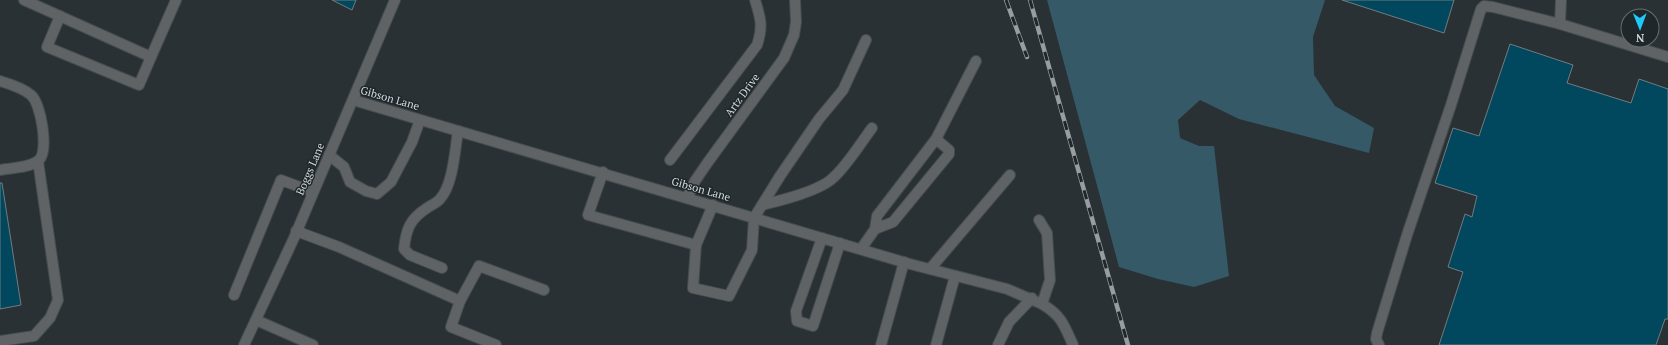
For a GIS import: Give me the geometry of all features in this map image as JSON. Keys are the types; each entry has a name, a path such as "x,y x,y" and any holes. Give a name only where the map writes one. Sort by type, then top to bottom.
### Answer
{"street":[{"path":"24,0 41,4 60,16 151,57"},
{"path":"60,16 47,47 139,85 176,0"},
{"name":"Boggs Lane","path":"244,345 296,231 395,0"},
{"path":"670,160 757,45 761,32 761,22 755,0"},
{"name":"Artz Drive","path":"687,198 694,181 784,58 794,35 796,22 795,0"},
{"path":"1560,24 1561,0"},
{"path":"1379,345 1376,339 1377,333 1407,235 1451,105 1480,9 1488,6 1560,24 1668,57"},
{"path":"713,205 696,245 693,288 728,296 752,250 754,218 819,119 843,90 866,40"},
{"path":"861,249 875,229 877,216 936,139 976,61"},
{"path":"0,82 22,90 32,96 38,106 44,151 38,161 0,170"},
{"name":"Gibson Lane","path":"353,100 603,172 904,262 1007,289 1032,298 1054,311 1061,319 1073,345"},
{"path":"329,155 344,167 350,182 366,192 377,194 391,182 412,142 420,120"},
{"path":"762,204 778,202 812,190 834,178 872,128"},
{"path":"442,268 410,255 404,249 406,234 412,219 420,212 440,200 448,185 458,131"},
{"path":"875,229 894,222 949,154 949,150 936,139"},
{"path":"0,340 34,336 50,318 58,300 38,161"},
{"path":"603,172 588,215 696,245"},
{"path":"930,269 1010,175"},
{"path":"234,295 281,180 313,192"},
{"path":"1039,220 1047,233 1050,280 1042,304"},
{"path":"296,231 339,246 460,301"},
{"path":"822,238 796,312 797,321 813,326 840,243"},
{"path":"882,345 904,262"},
{"path":"496,345 451,327 460,301 479,266 544,290"},
{"path":"936,345 955,276"},
{"path":"998,345 1009,322 1032,298"},
{"path":"256,320 313,345"}],"shaded area":[{"path":"1047,0 1325,0 1313,37 1314,75 1335,106 1374,128 1369,153 1239,119 1200,100 1178,120 1180,138 1199,146 1214,146 1229,276 1194,287 1158,279 1119,267"}],"building":[{"path":"332,0 356,0 352,10"},
{"path":"1342,0 1454,0 1444,33"},
{"path":"1510,44 1573,65 1567,83 1631,103 1639,79 1668,89 1668,319 1665,319 1656,345 1439,345 1463,272 1448,267 1465,214 1472,217 1477,196 1435,183 1453,128 1479,136"},
{"path":"0,183 2,183 21,305 0,309"}],"railway":[{"path":"1006,0 1027,57"},
{"path":"1030,0 1128,345"}]}
